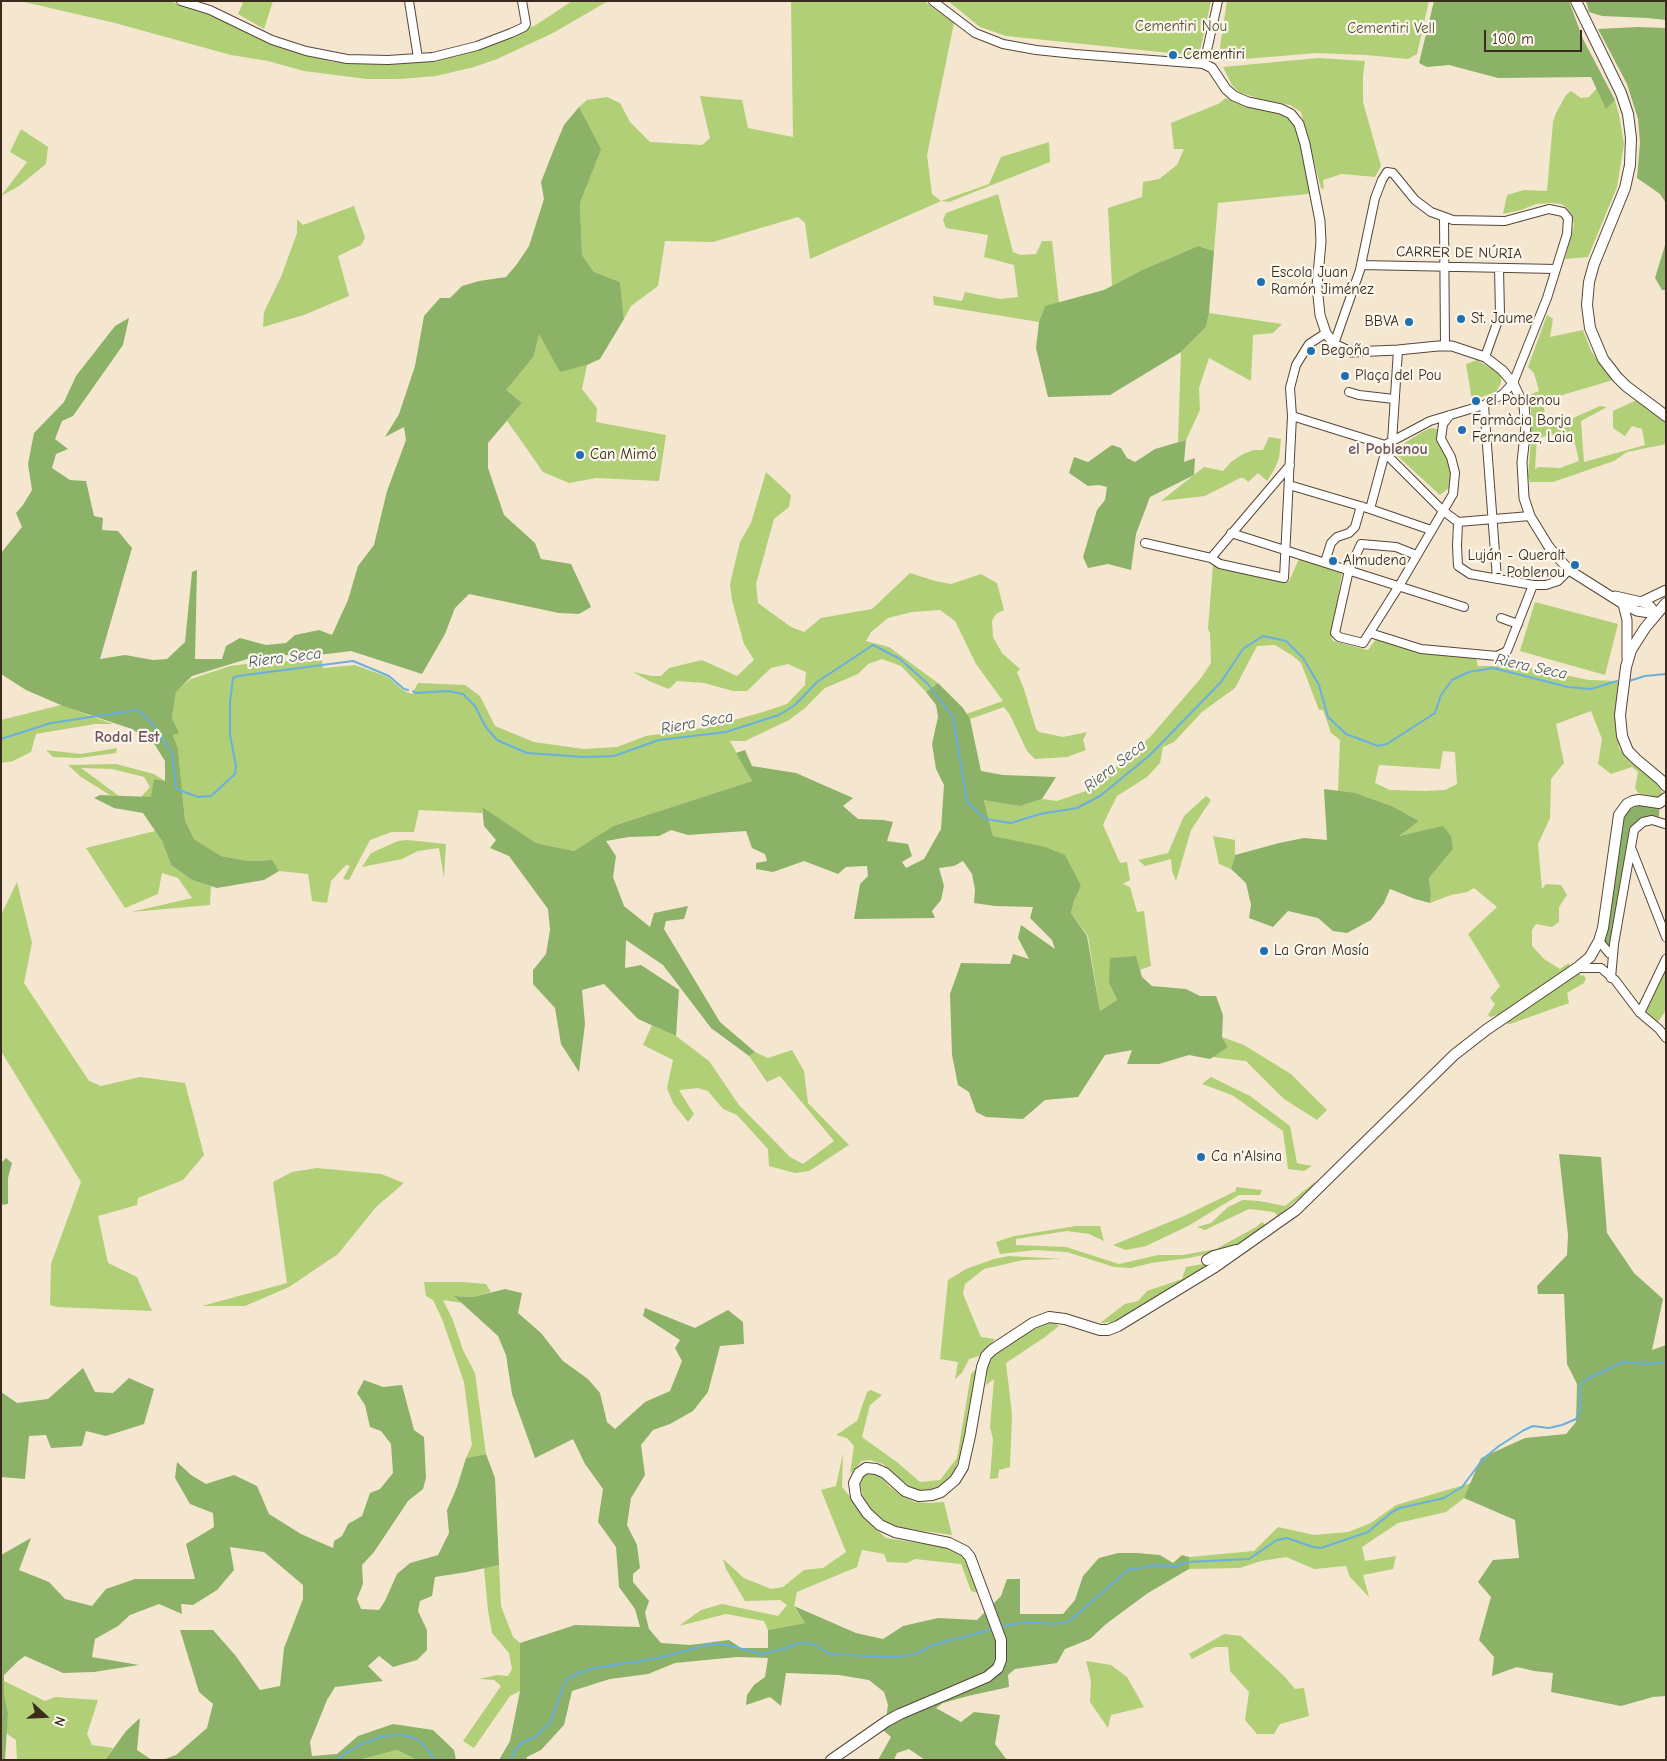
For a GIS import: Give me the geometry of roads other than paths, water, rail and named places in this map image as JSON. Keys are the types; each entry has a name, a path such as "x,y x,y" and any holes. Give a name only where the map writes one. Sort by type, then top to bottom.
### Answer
{"main road":[{"path":"1576,2 1621,94 1628,114 1631,138 1630,165 1625,188 1588,282 1587,305 1590,328 1603,359 1617,377 1666,416"},
{"path":"1666,603 1640,635 1628,660 1622,686 1620,715 1622,736 1631,754 1666,786"},
{"path":"831,1760 894,1717 987,1677 998,1668 1001,1660 1000,1640 970,1557 965,1551 949,1542 895,1532 880,1524 867,1513 856,1497 854,1483 859,1473 866,1468 882,1471 905,1491 918,1496 941,1492 955,1480 963,1467 982,1367 986,1356 992,1350 1033,1323 1049,1317 1065,1319 1100,1330 1108,1330 1118,1326 1194,1281 1305,1202 1454,1055 1486,1030 1577,968 1590,957 1599,941 1605,919 1619,815 1630,802 1639,800 1659,803 1666,798"},
{"path":"1207,1260 1244,1247"}],"street":[{"path":"181,1 210,10 272,40 306,51 347,59 388,60 433,57 477,46 511,33 524,27 526,24 522,1"},
{"path":"410,1 418,58"},
{"path":"933,1 974,33 1002,44 1075,54 1204,64 1212,68 1226,89 1234,96 1248,102 1281,109 1291,114 1299,124 1305,144 1320,222 1321,242 1317,286 1320,315 1326,333 1334,344 1351,352 1445,346 1485,357 1502,370 1513,383 1524,406 1526,426 1522,462 1524,498 1530,516 1548,547 1569,570 1622,604 1637,612 1656,614"},
{"path":"1204,64 1218,1"},
{"path":"1334,344 1361,265 1375,198 1387,172 1393,173 1416,200 1431,212 1453,220 1505,221 1549,209 1563,212 1568,218 1567,234 1547,298 1509,389 1484,405 1430,421 1387,447"},
{"path":"1444,217 1445,346"},
{"name":"CARRER DE NÚRIA","path":"1361,265 1556,269"},
{"path":"1485,357 1500,315 1500,268"},
{"path":"1145,543 1210,558 1220,564 1284,578 1292,416 1290,388 1296,365 1309,344 1326,333"},
{"path":"1370,509 1387,447 1394,399 1398,350"},
{"path":"1349,392 1394,399"},
{"path":"1484,405 1497,578"},
{"path":"1416,555 1396,547 1361,544 1350,570 1335,633 1363,643 1453,494 1455,473 1451,457 1441,439 1444,424 1450,415"},
{"path":"1292,416 1387,447 1442,510 1458,522 1530,516"},
{"path":"1210,558 1290,465"},
{"path":"1289,485 1361,506 1431,530"},
{"path":"1324,562 1331,543 1337,537 1349,533 1355,527 1361,506"},
{"path":"1458,522 1458,566 1470,574 1533,585 1546,585 1558,581 1569,570"},
{"path":"1231,533 1464,607"},
{"path":"1370,633 1421,649 1497,656 1507,651 1533,585"},
{"path":"1641,602 1666,590"},
{"path":"1611,596 1641,602 1650,606 1656,614"},
{"path":"1622,604 1628,620 1628,660"},
{"path":"1501,618 1518,624"},
{"path":"1577,968 1601,968 1608,961 1634,830 1643,822 1652,820 1666,824"},
{"path":"1631,848 1666,937"},
{"path":"1599,941 1611,950"},
{"path":"1611,950 1611,978"},
{"path":"1590,957 1592,962 1615,980 1640,1013 1660,1029 1666,1038"},
{"path":"1640,1013 1666,959"}],"waterway":[{"name":"Riera Seca","path":"413,691 416,693 448,691 463,694 475,706 485,726 497,740 527,753 583,757 614,756 659,740 726,732 779,715 795,705 817,682 873,645 900,659 927,683 953,717 967,802 985,819 1011,823 1040,814 1077,808 1100,796 1150,755 1221,682 1243,649 1263,636 1286,641 1303,658 1319,685 1328,717 1346,734 1378,746 1387,744 1435,713 1441,695 1452,680 1469,672 1493,668 1568,687 1591,689 1617,681"},
{"name":"Riera Seca","path":"1,739 51,723 137,710 151,722 172,753 176,789 198,797 211,796 235,774 236,766 230,735 230,702 233,678 353,661 389,676 404,689 408,690"},
{"name":"Riera Seca","path":"1629,681 1645,676 1666,674"},
{"path":"1000,1627 1025,1622 1065,1623 1128,1570 1157,1565 1177,1566 1187,1562 1249,1559 1277,1540 1287,1538 1321,1548 1368,1532 1392,1512 1400,1508 1444,1498 1462,1487 1483,1459 1524,1430 1533,1426 1549,1428 1576,1419 1580,1410 1580,1384 1593,1376 1623,1362 1646,1364 1666,1362"},
{"path":"511,1760 514,1751 522,1743 535,1737 550,1723 564,1685 569,1677 594,1668 659,1658 711,1644 727,1645 762,1654 804,1643 813,1644 828,1653 842,1655 890,1657 913,1655 933,1645 994,1629"},
{"path":"335,1760 361,1744 384,1736 404,1735 422,1743 435,1760"},
{"path":"289,1760 299,1760"}],"place":[{"name":"Cementiri","path":"1173,55"},
{"name":"Escola Juan Ramón Jiménez","path":"1261,282"},
{"name":"St. Jaume","path":"1461,319"},
{"name":"BBVA","path":"1409,322"},
{"name":"Begoña","path":"1311,351"},
{"name":"Plaça del Pou","path":"1345,376"},
{"name":"el Poblenou","path":"1476,401"},
{"name":"Farmàcia Borja Fernandez, Laia","path":"1462,430"},
{"name":"Can Mimó","path":"580,455"},
{"name":"Almudena","path":"1333,561"},
{"name":"Luján - Queralt - Poblenou","path":"1575,565"},
{"name":"La Gran Masía","path":"1264,951"},
{"name":"Ca n'Alsina","path":"1201,1157"}],"district":[{"name":"el Poblenou","path":"1388,449"},
{"name":"Rodal Est","path":"127,737"}],"park label":[{"name":"Cementiri Nou","path":"1181,27"},
{"name":"Cementiri Vell","path":"1391,29"}]}
